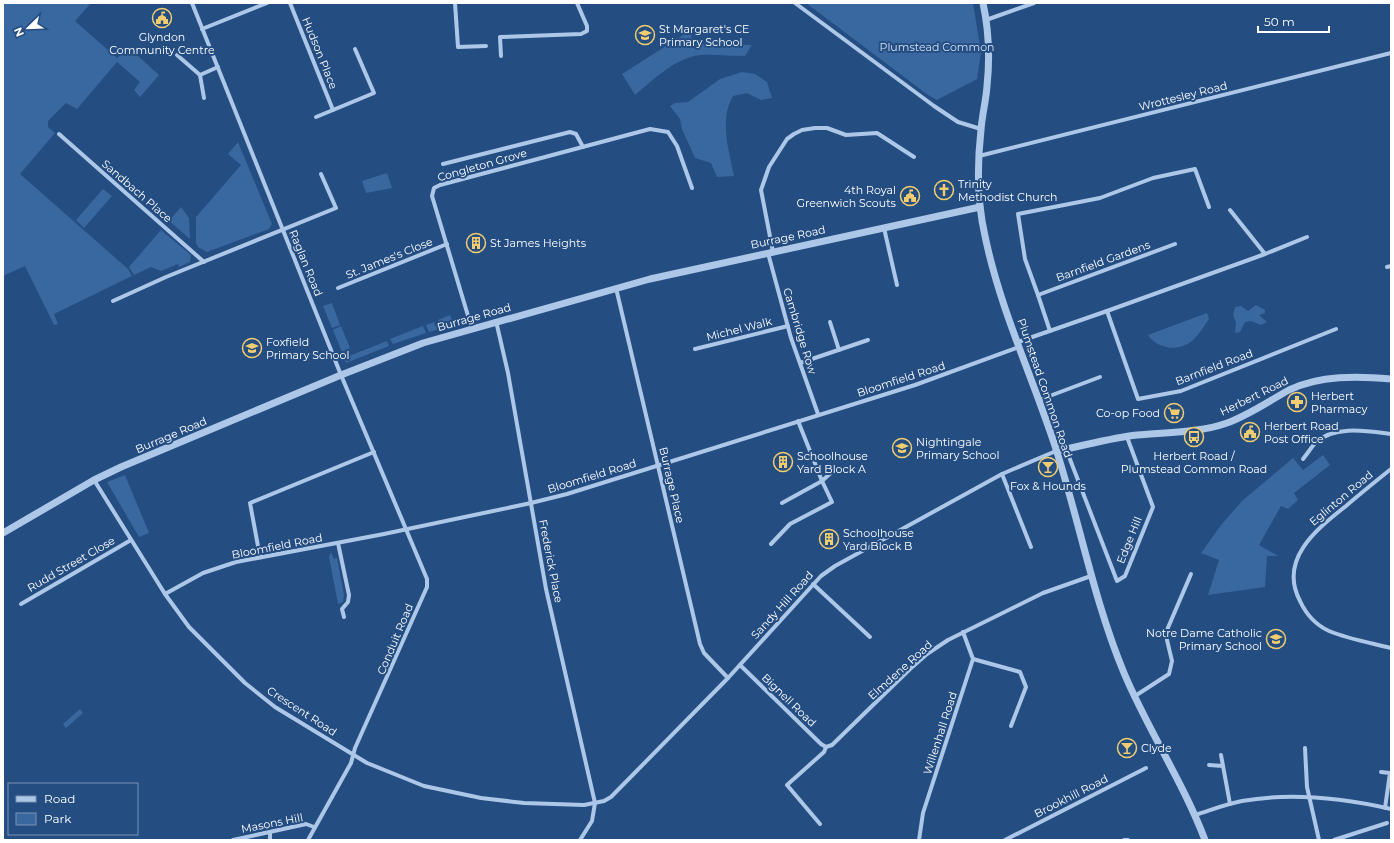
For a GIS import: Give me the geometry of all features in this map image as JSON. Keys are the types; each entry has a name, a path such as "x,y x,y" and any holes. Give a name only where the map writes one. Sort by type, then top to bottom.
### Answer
{"street":[{"name":"Raglan Road","path":"192,3 341,375 406,529"},
{"path":"202,29 267,3"},
{"name":"Hudson Place","path":"290,3 333,110"},
{"path":"455,3 458,47 486,46"},
{"path":"501,56 500,37 581,34 587,32 588,26 577,3"},
{"path":"795,3 934,106 958,122 981,129"},
{"name":"Plumstead Common Road","path":"983,3 986,20 989,60 981,129 978,180 980,207 990,261 1056,451 1091,576 1111,637 1135,696 1195,815 1205,840"},
{"path":"986,20 1034,3"},
{"path":"316,117 374,93 355,49"},
{"name":"Wrottesley Road","path":"979,156 1391,53"},
{"path":"177,56 200,75 204,98"},
{"path":"200,75 218,67"},
{"name":"Cambridge Row","path":"818,414 788,326 771,252 761,190 769,167 787,139 802,130 815,128 827,128 846,135 877,133 914,157"},
{"name":"Congleton Grove","path":"472,329 432,196 434,188 440,185 650,129 668,132 677,146 692,188"},
{"name":"Congleton Grove","path":"442,164 570,132 576,134 582,147"},
{"name":"Sandbach Place","path":"59,134 204,262"},
{"path":"1050,331 1025,259 1018,214 1100,198 1153,178 1195,169 1209,206"},
{"path":"113,301 336,208 322,174"},
{"name":"Burrage Road","path":"3,533 94,480 121,467 416,345 616,287 980,207"},
{"path":"1230,210 1265,254"},
{"path":"884,227 897,286"},
{"path":"1018,344 1308,237"},
{"name":"St. James's Close","path":"338,288 447,244"},
{"name":"Barnfield Gardens","path":"1038,295 1175,244"},
{"name":"Burrage Place","path":"616,287 700,644 704,653 728,678"},
{"name":"Barnfield Road","path":"1107,311 1138,399 1180,391 1336,329"},
{"name":"Frederick Place","path":"496,322 508,373 546,589 595,803"},
{"path":"830,322 839,350"},
{"name":"Michel Walk","path":"695,349 788,326"},
{"path":"800,363 868,340"},
{"name":"Bloomfield Road","path":"165,594 219,567 260,557 338,543 531,504 915,385 1018,344"},
{"path":"1039,400 1100,377"},
{"name":"Herbert Road","path":"1056,451 1126,437 1199,429 1227,423 1290,390 1320,380 1349,377 1391,379"},
{"path":"771,544 790,524 832,502 798,421"},
{"path":"1303,458 1315,443 1325,436 1340,432 1366,431 1391,434"},
{"name":"Edge Hill","path":"1066,449 1117,581 1125,576 1152,507 1126,437"},
{"name":"Sandy Hill Road","path":"595,803 611,797 728,678 812,584 834,566 1002,474 1056,451"},
{"path":"260,557 250,503 374,452"},
{"name":"Eglinton Road","path":"1391,469 1311,535 1299,553 1295,576 1298,597 1304,608 1318,624 1339,634 1391,648"},
{"path":"782,503 822,481 834,470"},
{"path":"1002,474 1032,547"},
{"name":"Crescent Road","path":"94,480 165,594 206,646 245,683 275,708 367,763 424,786 481,798 524,803 567,805 595,803"},
{"name":"Conduit Road","path":"308,840 351,763 353,755 427,587 425,572 406,529"},
{"name":"Rudd Street Close","path":"21,604 131,540"},
{"path":"338,543 349,595 348,602 342,609 344,617"},
{"path":"1135,696 1169,674 1172,661 1167,640 1167,630 1191,574"},
{"name":"Elmdene Road","path":"820,824 787,785 824,752 826,747 832,745 927,654 963,632 1043,593 1091,576"},
{"path":"812,584 870,637"},
{"path":"963,632 973,658 1020,672 1026,687 1011,726"},
{"name":"Willenhall Road","path":"919,840 923,812 973,658"},
{"name":"Bignell Road","path":"740,665 821,744 826,747"},
{"path":"1305,748 1308,796 1319,840"},
{"path":"1221,755 1230,804"},
{"path":"1209,765 1223,766"},
{"name":"Brookhill Road","path":"1005,840 1146,768"},
{"path":"1381,772 1390,773 1385,808"},
{"path":"1195,815 1230,804 1290,796 1308,796 1391,809"},
{"path":"580,840 592,821 595,803"},
{"name":"Masons Hill","path":"232,840 306,824 314,827"},
{"path":"1334,840 1387,824"},
{"path":"270,833 270,840"}],"green space":[{"path":"3,3 91,3 75,21 117,58 128,47 159,75 140,97 134,90 140,82 117,62 77,109 66,103 48,121 48,127 55,133 20,174 128,269 132,276 54,314 58,324 54,325 25,266 3,276"},
{"name":"Plumstead Common","path":"806,3 973,3 981,52 977,79 937,100 928,95"},
{"path":"691,30 692,44 752,45 745,56 701,55 683,60 665,70 635,95 622,74"},
{"path":"742,72 755,74 767,82 772,98 761,100 747,93 733,96 727,115 726,136 734,176 717,177 711,163 695,158 682,129 680,119 670,106 675,103 688,102 720,79"},
{"path":"238,142 272,224 269,229 207,252 198,247 196,243 196,217 241,165 228,154"},
{"path":"387,173 392,188 366,193 362,181"},
{"path":"103,189 112,196 84,228 76,220"},
{"path":"181,207 189,218 190,239 169,221"},
{"path":"161,230 191,255 190,262 179,267 178,264 161,271 151,267 134,275 129,267"},
{"path":"332,303 340,325 332,328 323,306"},
{"path":"1256,305 1265,310 1265,313 1259,315 1267,322 1261,325 1251,321 1245,322 1240,332 1235,333 1236,322 1233,315 1235,307 1241,306 1248,311"},
{"path":"1207,313 1209,319 1199,333 1192,341 1181,347 1175,348 1162,346 1152,340 1148,335"},
{"path":"450,315 454,325 429,332 426,325 434,322 435,326 439,324 438,320"},
{"path":"341,326 350,348 342,352 333,330"},
{"path":"423,326 426,333 393,344 390,339"},
{"path":"387,341 389,346 346,363 344,358"},
{"path":"1323,455 1330,465 1294,493 1298,500 1288,509 1281,506 1259,545 1278,556 1267,556 1265,587 1208,595 1219,560 1201,553 1221,525 1242,501 1293,458 1303,470"},
{"path":"125,475 149,533 139,537 107,482"},
{"path":"331,552 334,559 337,558 344,595 343,602 338,604 329,557"},
{"path":"80,709 83,713 66,728 63,724"}],"place":[{"name":"Glyndon Community Centre","path":"162,18"},
{"name":"St Margaret's CE Primary School","path":"645,35"},
{"name":"Trinity Methodist Church","path":"944,190"},
{"name":"4th Royal Greenwich Scouts","path":"910,196"},
{"name":"St James Heights","path":"476,243"},
{"name":"Foxfield Primary School","path":"252,348"},
{"name":"Herbert Pharmacy","path":"1297,402"},
{"name":"Co-op Food","path":"1174,413"},
{"name":"Herbert Road Post Office","path":"1250,432"},
{"name":"Herbert Road / Plumstead Common Road","path":"1194,437"},
{"name":"Nightingale Primary School","path":"902,448"},
{"name":"Schoolhouse Yard Block A","path":"783,462"},
{"name":"Fox & Hounds","path":"1048,467"},
{"name":"Schoolhouse Yard Block B","path":"829,539"},
{"name":"Notre Dame Catholic Primary School","path":"1276,639"},
{"name":"Clyde","path":"1127,748"}]}
